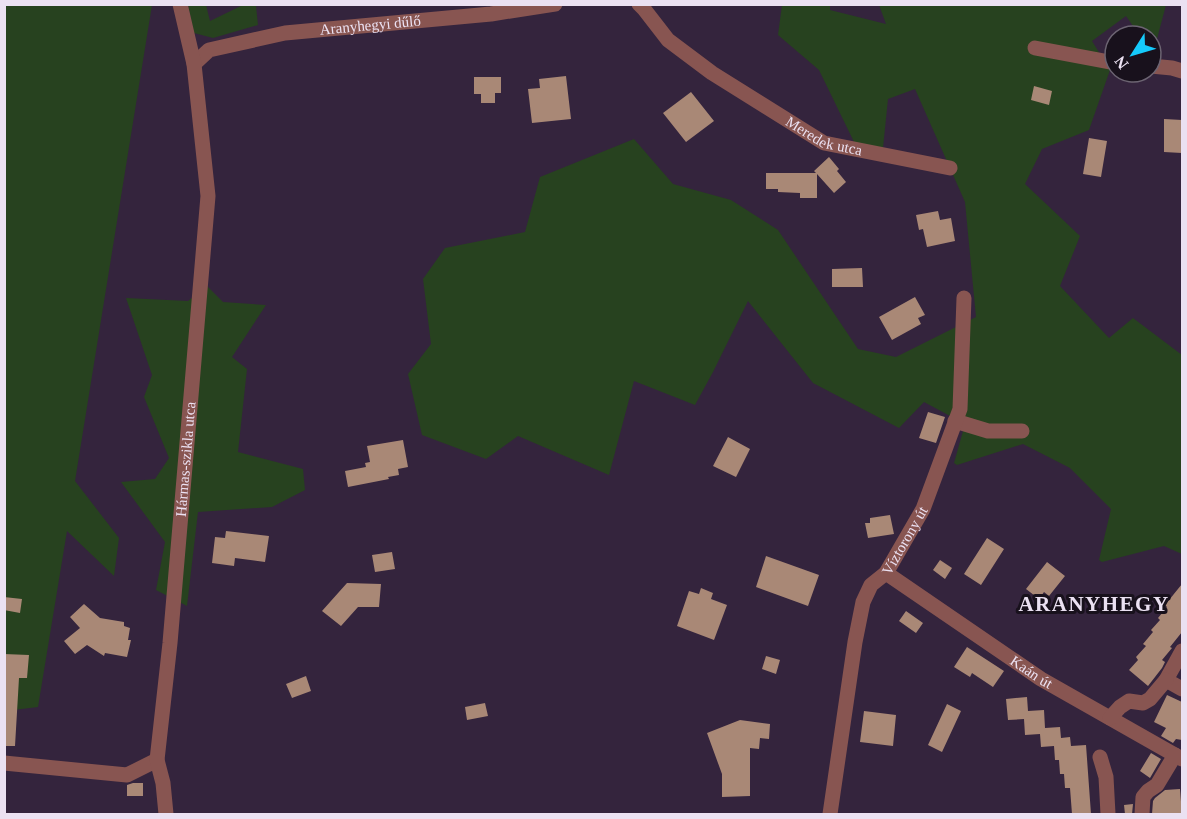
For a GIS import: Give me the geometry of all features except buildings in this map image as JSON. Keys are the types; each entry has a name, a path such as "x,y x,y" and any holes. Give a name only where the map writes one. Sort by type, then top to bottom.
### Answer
{"street":[{"name":"Hármas-szikla utca","path":"166,814 163,783 157,760 170,643 208,196 194,64 180,4"},
{"name":"Aranyhegyi dűlő","path":"194,64 209,50 285,33 491,14 555,4"},
{"name":"Meredek utca","path":"639,4 668,40 712,73 824,143 950,168"},
{"path":"1035,48 1103,61"},
{"path":"1163,68 1182,71"},
{"name":"Víztorony út","path":"830,814 862,602 871,585 886,573 923,509 958,415 964,298"},
{"path":"958,415 988,431 1022,431"},
{"name":"Kaán út","path":"886,573 1041,679 1179,757"},
{"path":"1110,718 1129,701 1143,703 1150,699 1167,680 1182,651"},
{"path":"1167,680 1182,689"},
{"path":"1100,757 1106,777 1108,814"},
{"path":"1142,814 1143,797 1157,785 1179,757"},
{"path":"4,763 127,775 157,760"}],"green space":[{"path":"4,5 152,5 75,481 119,538 114,576 67,531 38,707 5,711"},
{"path":"188,5 206,5 210,21 243,5 256,6 258,25 213,38 194,33"},
{"path":"782,5 830,5 830,10 886,24 879,5 1166,5 1161,24 1132,24 1126,16 1115,24 1103,24 1103,33 1092,41 1103,59 1103,84 1105,84 1089,130 1042,149 1025,184 1080,236 1060,286 1109,338 1133,318 1182,355 1182,554 1164,546 1102,562 1099,560 1111,509 1070,468 1023,444 957,465 954,463 965,424 924,402 899,428 813,383 748,301 695,405 634,381 609,475 518,436 486,459 422,435 408,374 431,344 423,279 445,248 525,232 540,177 634,139 673,184 731,200 778,230 858,349 896,357 976,317 965,202 915,89 888,99 883,148 855,144 819,70 778,35"},
{"path":"207,286 223,302 266,305 232,357 247,369 238,452 303,469 305,490 272,507 198,512 187,606 156,590 165,542 121,482 155,479 169,458 144,397 152,375 126,298 188,301"}],"district":[{"name":"ARANYHEGY","path":"1094,604"}]}
